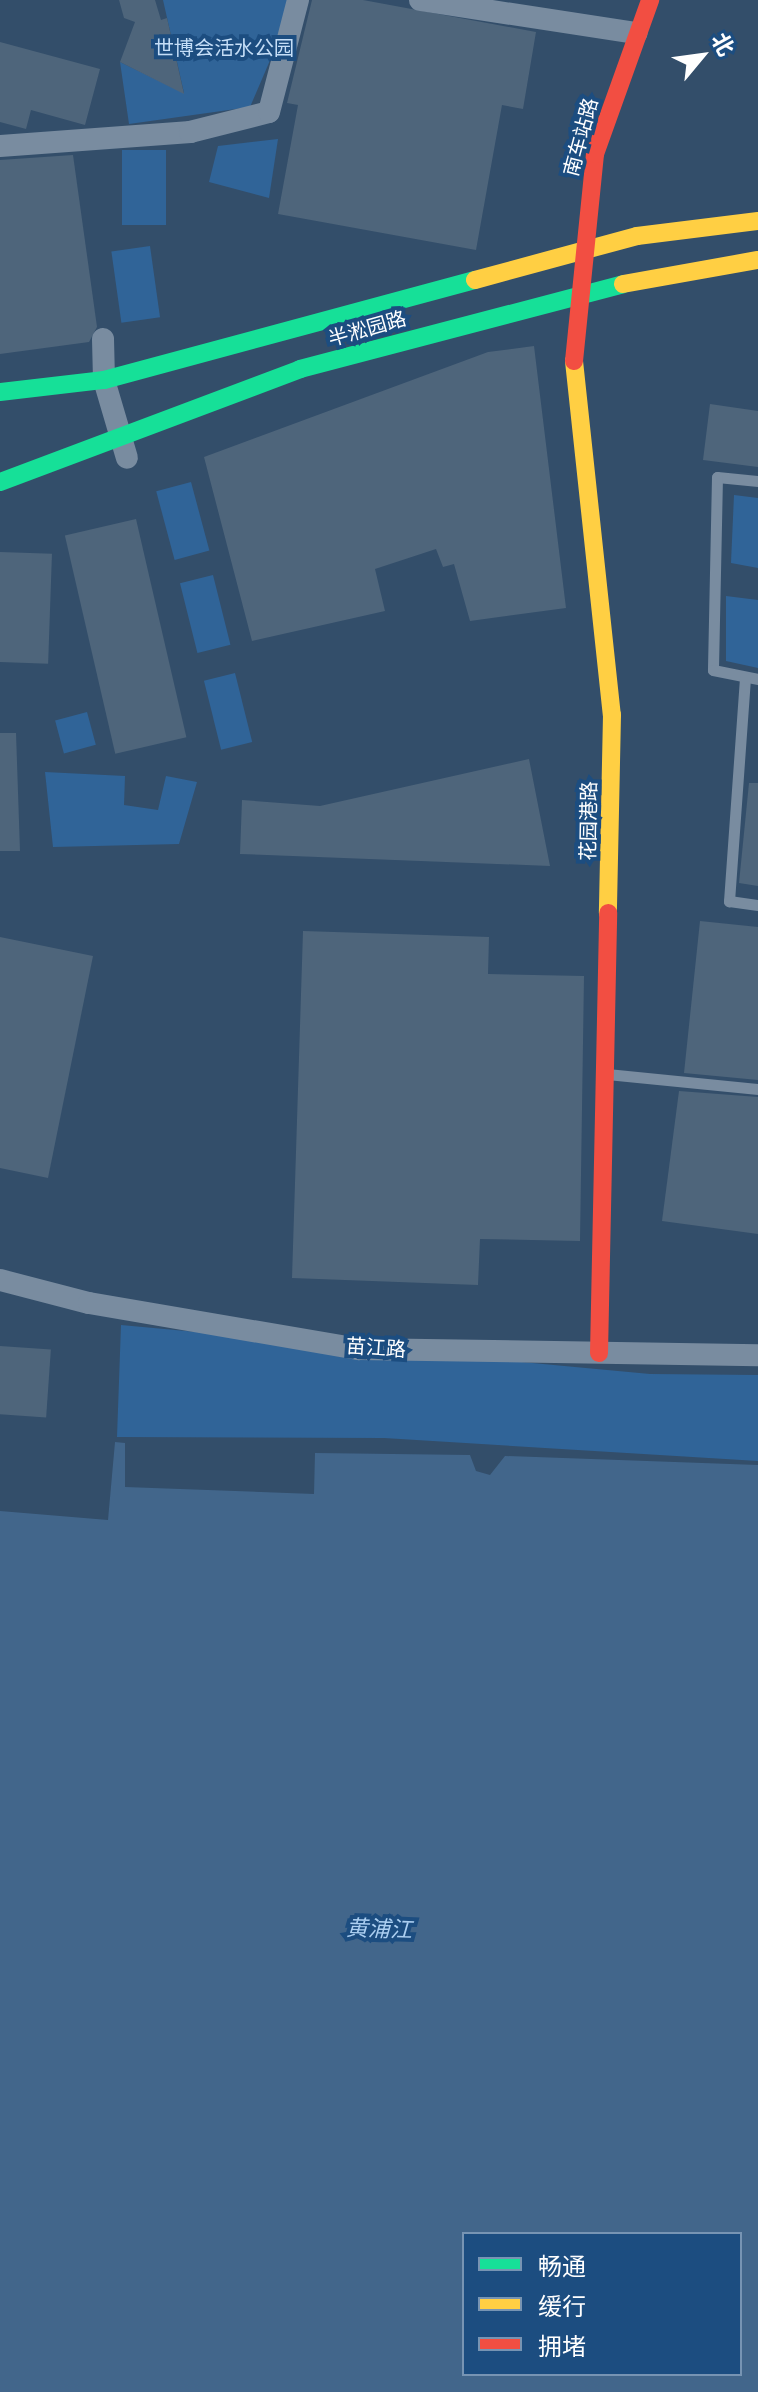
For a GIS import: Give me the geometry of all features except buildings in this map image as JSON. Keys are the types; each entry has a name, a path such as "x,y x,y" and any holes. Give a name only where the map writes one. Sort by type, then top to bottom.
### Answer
{"main road":[{"name":"南车站路","path":"576,292 595,154 650,0"},
{"name":"半淞园路","path":"0,392 104,380 637,236 758,221"},
{"name":"半淞园路","path":"0,482 300,369 576,292 758,260"},
{"name":"花园港路","path":"576,292 578,418 612,715 599,1353"}],"street":[{"path":"0,146 190,132 269,112 298,0"},
{"path":"420,0 636,33"},
{"path":"103,339 104,380 127,458"},
{"name":"苗江路","path":"0,1280 89,1303 359,1349 758,1355"}],"lane":[{"path":"758,481 717,477 713,670 758,679"},
{"path":"745,678 729,901 758,905"},
{"path":"604,1073 758,1089"}],"green space":[{"name":"世博会活水公园","path":"163,0 288,0 292,9 250,107 129,124 120,62 184,93"},
{"path":"278,139 269,198 209,182 218,146"},
{"path":"122,150 166,150 166,225 122,225"},
{"path":"150,246 160,317 121,323 111,251"},
{"path":"191,482 209,551 175,560 156,491"},
{"path":"734,495 758,498 758,568 731,563"},
{"path":"213,575 230,645 197,653 180,583"},
{"path":"726,596 758,600 758,668 726,661"},
{"path":"235,673 252,742 221,750 204,681"},
{"path":"87,712 96,745 64,753 55,721"},
{"path":"45,772 125,776 124,805 158,810 166,776 197,782 179,844 53,847"},
{"path":"121,1325 650,1374 758,1375 758,1461 384,1438 117,1437"}],"water":[{"name":"黄浦江","path":"115,1442 125,1443 125,1487 314,1494 315,1453 470,1455 476,1471 490,1475 505,1456 758,1465 758,2392 0,2392 0,1511 108,1520"}],"traffic: fast":[{"path":"0,392 104,380 475,280"},
{"path":"0,482 300,369 623,284"}],"traffic: slow":[{"path":"475,280 637,236 758,221"},
{"path":"623,284 758,260"},
{"path":"574,361 612,715 608,913"}],"traffic: jam":[{"path":"574,361 595,154 650,0"},
{"path":"599,1353 608,913"}]}
